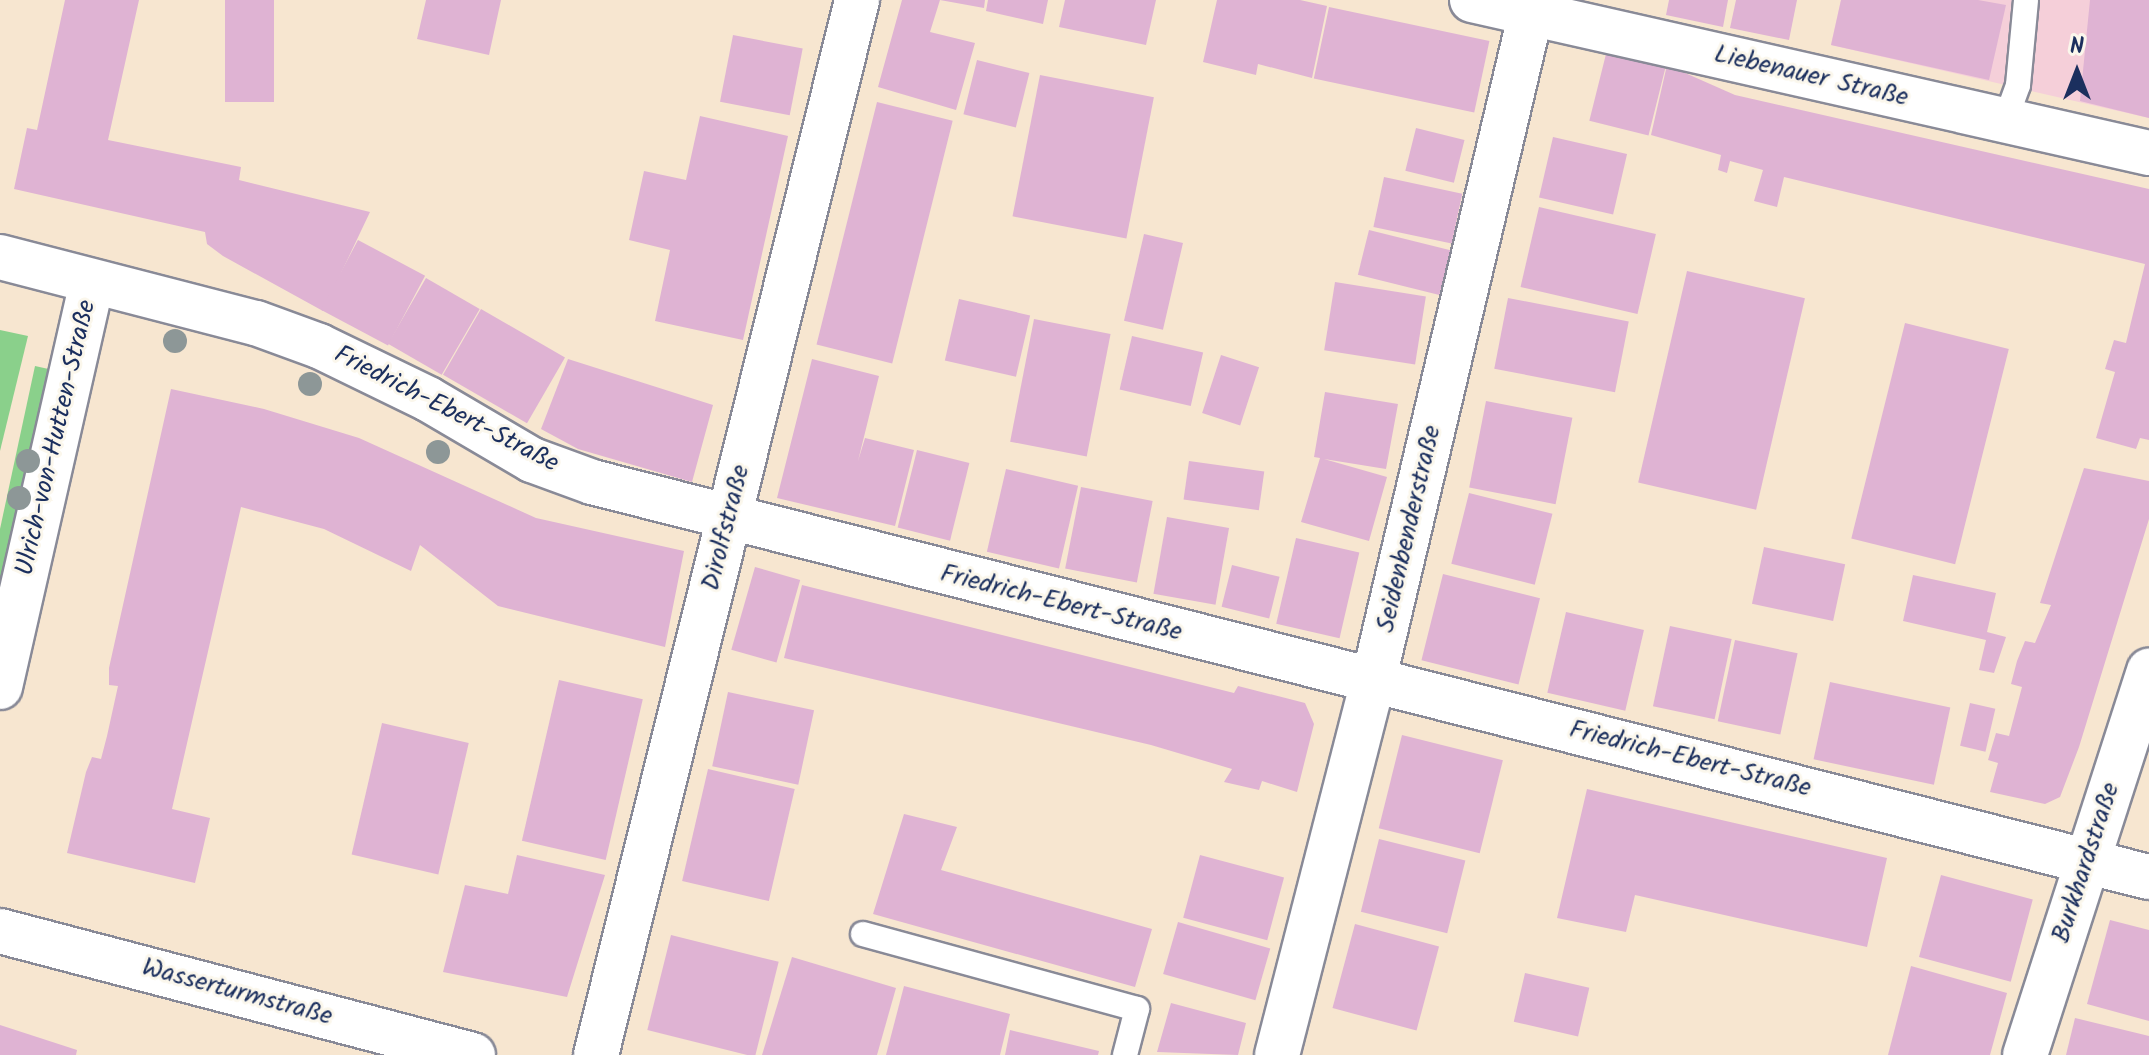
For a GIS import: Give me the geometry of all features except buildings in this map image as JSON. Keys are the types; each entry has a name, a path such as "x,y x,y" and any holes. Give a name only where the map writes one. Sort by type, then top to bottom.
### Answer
{"street":[{"name":"Dirolfstraße","path":"596,1055 857,0"},
{"name":"Liebenauer Straße","path":"1472,0 1533,7 2149,153"},
{"name":"Seidenbenderstraße","path":"1277,1055 1373,682 1533,7"},
{"name":"Friedrich-Ebert-Straße","path":"0,257 256,323 319,346 415,392 532,460 729,521 2149,877"},
{"name":"Ulrich-von-Hutten-Straße","path":"0,687 92,282"},
{"name":"Burkhardstraße","path":"2025,1055 2149,670"},
{"name":"Wasserturmstraße","path":"0,931 473,1055"}],"lane":[{"path":"2005,121 2018,85 2026,0"},
{"path":"863,934 1137,1009 1125,1055"}],"shaded area":[{"path":"1841,0 2149,0 2149,118 1831,45"}],"green space":[{"path":"0,330 28,336 0,451"},
{"path":"35,366 53,370 0,602 0,529"}]}
